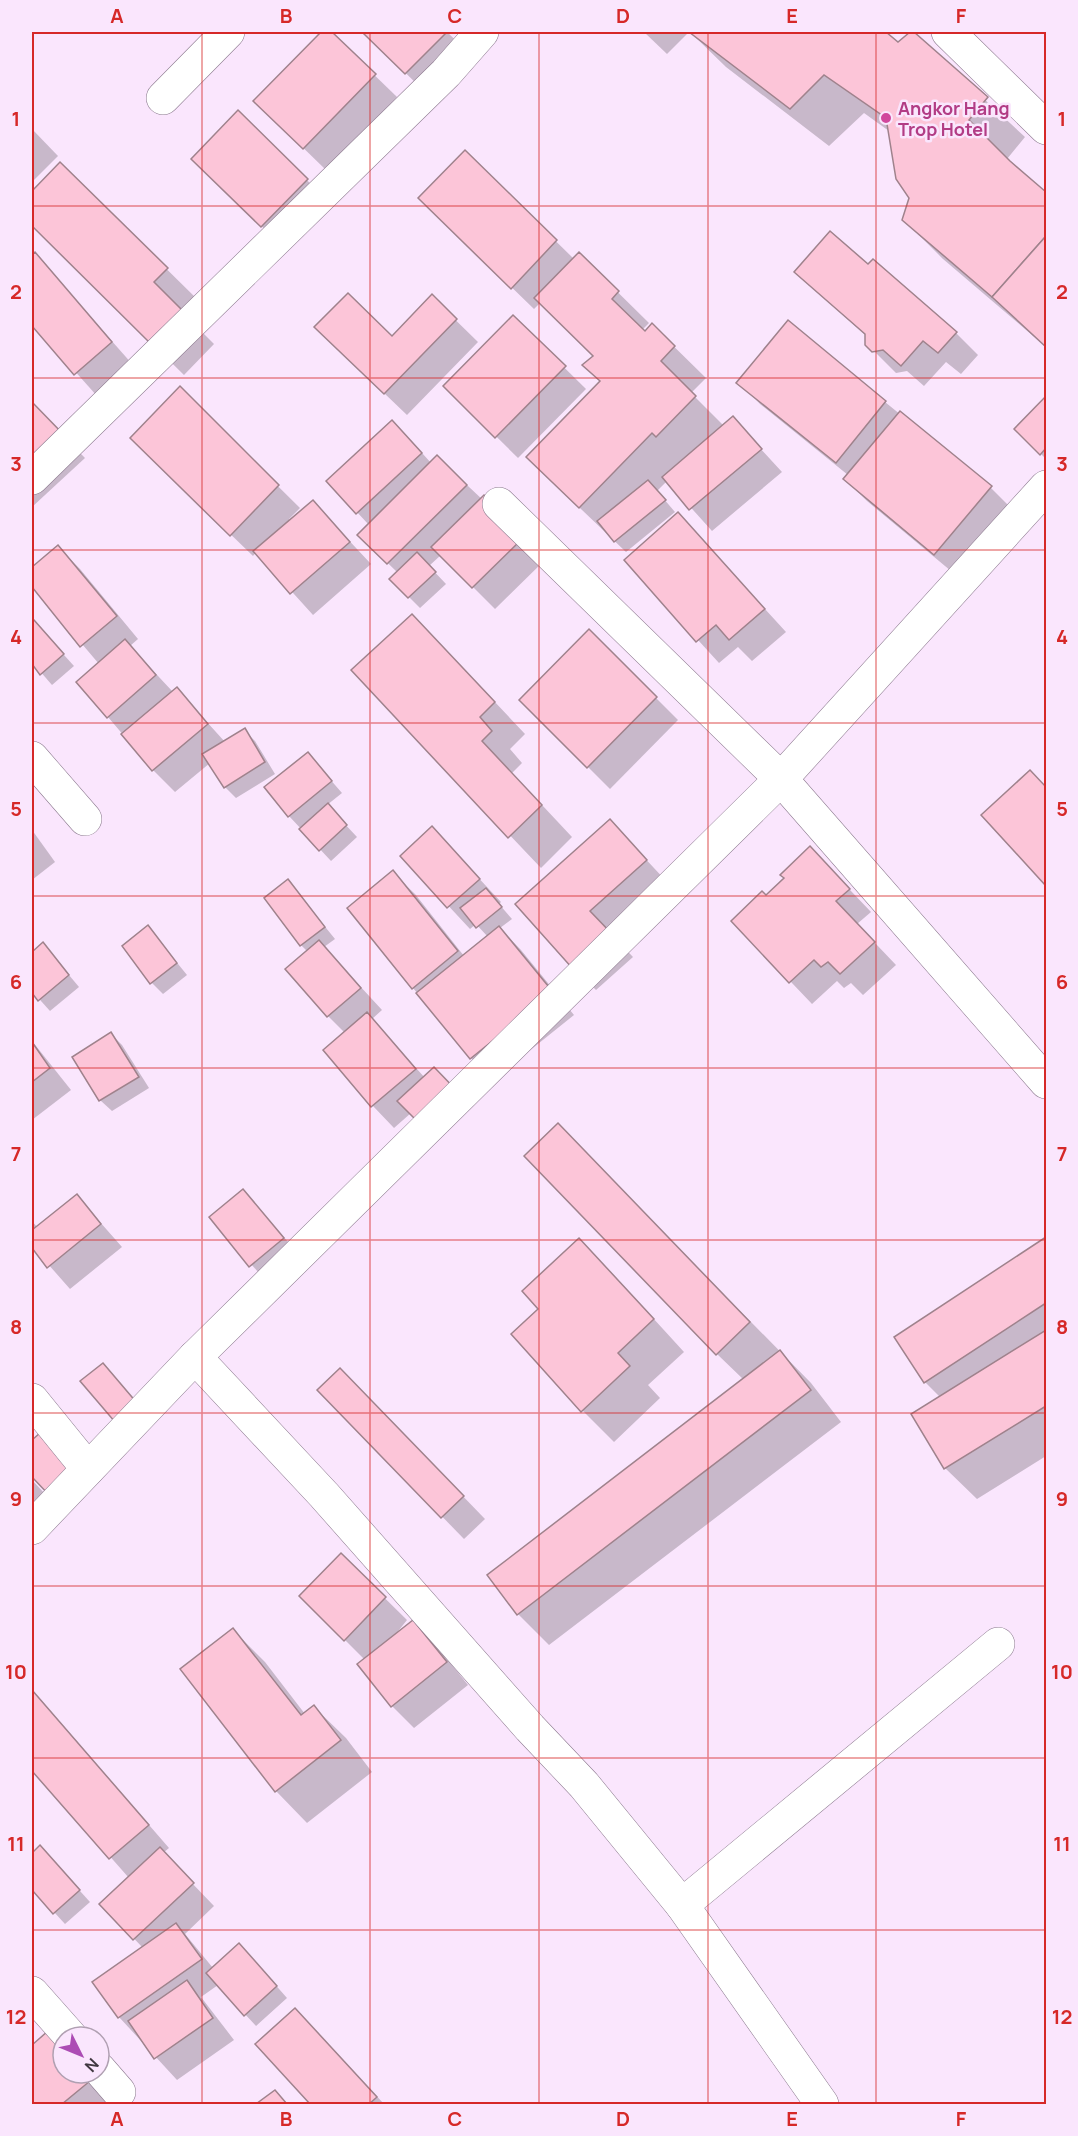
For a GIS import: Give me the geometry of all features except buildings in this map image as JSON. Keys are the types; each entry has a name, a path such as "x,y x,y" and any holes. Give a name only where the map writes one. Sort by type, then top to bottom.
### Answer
{"street":[{"path":"163,98 228,32"},
{"path":"32,478 446,73 482,32"},
{"path":"948,32 1047,128"},
{"path":"32,1528 195,1357 781,778 1047,488"},
{"path":"500,504 781,778 1047,1082"},
{"path":"32,758 85,819"},
{"path":"195,1357 324,1495 530,1728 584,1785 682,1905 822,2104"},
{"path":"32,1400 88,1469"},
{"path":"682,1905 999,1644"},
{"path":"32,1993 60,2025"}],"place":[{"name":"Angkor Hang Trop Hotel","path":"886,118"}]}
